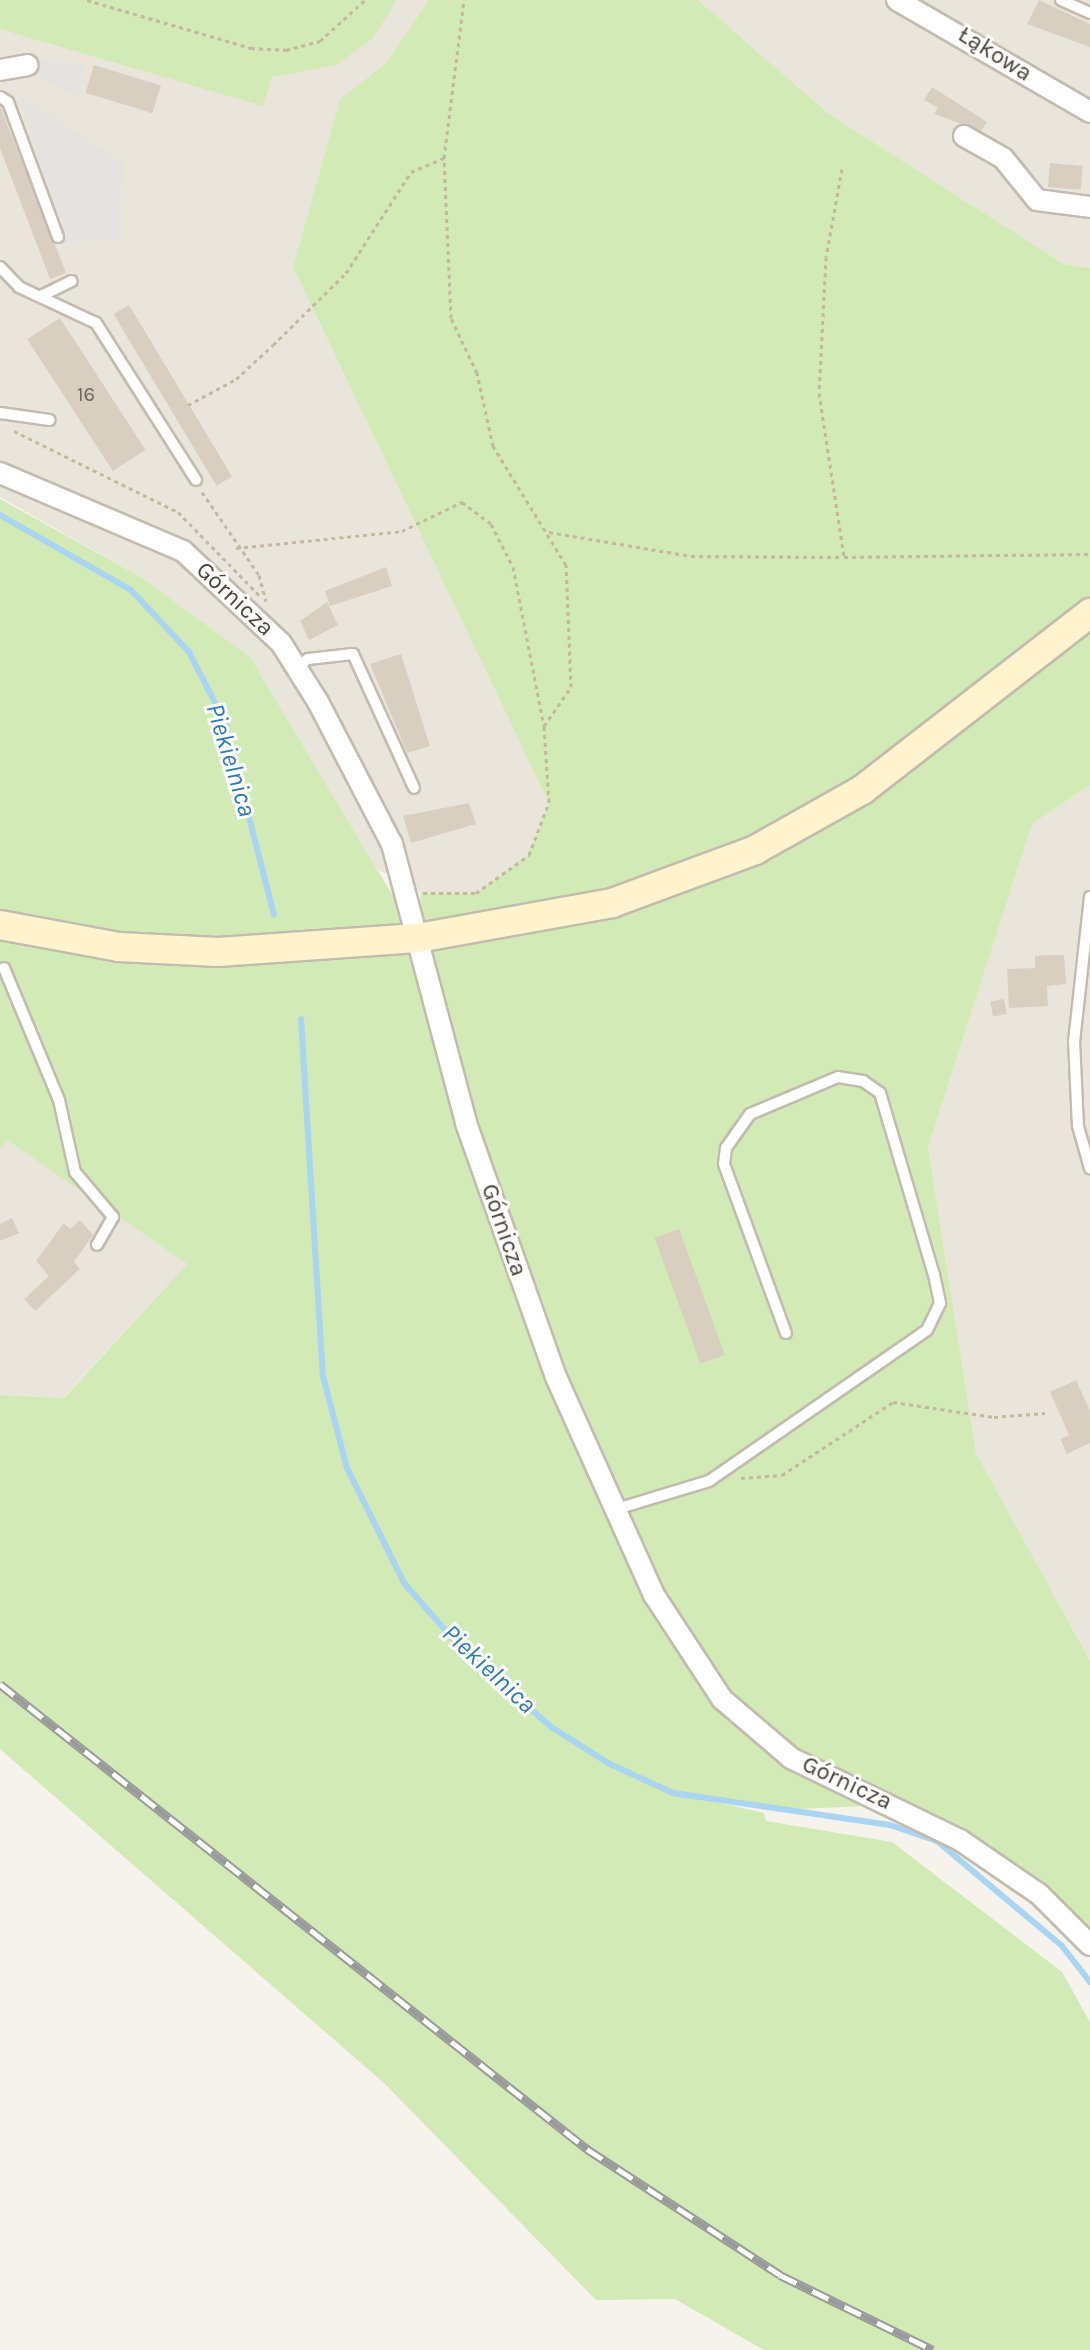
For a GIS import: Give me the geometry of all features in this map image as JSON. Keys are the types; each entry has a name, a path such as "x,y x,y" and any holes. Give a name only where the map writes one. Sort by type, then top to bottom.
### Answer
{"main road":[{"path":"0,925 161,951 418,938 612,903 755,850 862,790 1090,613"}],"street":[{"name":"Łąkowa","path":"897,0 1090,112"},
{"path":"0,70 28,65"},
{"path":"964,136 1003,158 1037,200 1090,207"},
{"name":"Górnicza","path":"0,473 183,551 258,618 295,669 392,844 466,1123 612,1510 654,1595 722,1699 791,1758 960,1840 1039,1894 1090,1945"}],"lane":[{"path":"1061,0 1090,13"},
{"path":"0,97 8,102 58,237"},
{"path":"0,267 41,296 96,323 196,480"},
{"path":"41,296 72,281"},
{"path":"0,413 50,420"},
{"path":"295,669 308,659 353,654 414,788"},
{"path":"1090,897 1074,1041 1078,1126 1090,1168"},
{"path":"4,968 59,1100 75,1172 113,1217 97,1245"},
{"path":"612,1510 709,1481 927,1330 940,1303 880,1093 863,1081 838,1077 750,1114 726,1148 724,1164 786,1333"}],"path":[{"path":"87,0 251,48 286,50 320,41 365,0"},
{"path":"464,0 444,158 451,318 477,373 493,446 549,532 566,565 573,630 571,687 544,726"},
{"path":"188,405 236,379 273,345 346,273 411,172 444,158"},
{"path":"842,169 826,257 819,393 844,557"},
{"path":"196,480 236,548 259,575 267,609"},
{"path":"236,548 402,531 462,502 491,524 513,567 544,726 549,802 529,855 476,893 421,893"},
{"path":"549,532 691,556 1090,554"},
{"path":"709,1481 782,1475 893,1402 994,1417 1045,1413"}],"shaded area":[{"path":"0,0 429,0 386,63 340,99 293,267 549,802 529,855 476,893 421,893 377,869 250,657 141,577 0,497"},
{"path":"698,0 1090,0 1090,268 1064,264 829,114"},
{"path":"28,59 84,66 78,97 29,73"},
{"path":"19,96 124,163 120,240 65,242"},
{"path":"1090,785 1090,1661 976,1453 928,1147 1032,824"},
{"path":"7,1139 187,1264 63,1398 0,1395 0,1148"}],"green space":[{"path":"0,0 397,0 372,39 336,65 272,77 263,106 0,29"},
{"path":"429,0 698,0 829,114 1064,264 1090,268 1090,785 1032,824 928,1147 976,1453 1090,1661 1090,1930 971,1833 873,1784 801,1761 896,1805 770,1810 698,1798 764,1813 766,1821 892,1842 1062,1972 1090,2022 1090,2350 764,2350 675,2299 596,2300 385,2084 0,1749 0,1395 64,1398 187,1264 7,1140 0,1148 0,499 141,577 250,657 417,936 421,893 476,893 528,855 549,803 293,267 340,99 386,63"}],"building":[{"path":"1039,0 1090,24 1090,47 1027,24"},
{"path":"94,65 161,85 152,113 86,93"},
{"path":"932,87 987,122 981,131 934,114 938,108 924,100"},
{"path":"0,106 66,273 50,279 0,148"},
{"path":"1050,163 1083,166 1081,190 1048,187"},
{"path":"129,305 232,476 217,486 114,314"},
{"path":"60,318 146,450 113,471 27,339"},
{"path":"386,567 392,586 330,606 325,591"},
{"path":"327,602 338,625 309,640 300,621"},
{"path":"401,654 430,746 407,753 370,664"},
{"path":"469,803 476,824 411,843 403,816"},
{"path":"1064,955 1066,984 1047,986 1048,1006 1009,1008 1007,969 1035,968 1035,956"},
{"path":"1004,999 1007,1014 993,1016 990,1002"},
{"path":"12,1218 19,1233 0,1241 0,1224"},
{"path":"80,1220 93,1235 74,1262 80,1269 35,1311 24,1299 49,1276 36,1261 64,1223 70,1229"},
{"path":"679,1229 725,1355 700,1364 655,1238"},
{"path":"1076,1380 1090,1411 1090,1443 1067,1454 1060,1439 1069,1435 1050,1392"}],"waterway":[{"name":"Piekielnica","path":"0,515 131,590 189,652 224,720 274,915"},
{"name":"Piekielnica","path":"301,1019 323,1376 347,1468 404,1583 460,1647 551,1727 610,1764 673,1793 890,1825 937,1841 1062,1946 1090,1982"}],"railway":[{"path":"0,1684 587,2149 780,2275 933,2350"}]}
